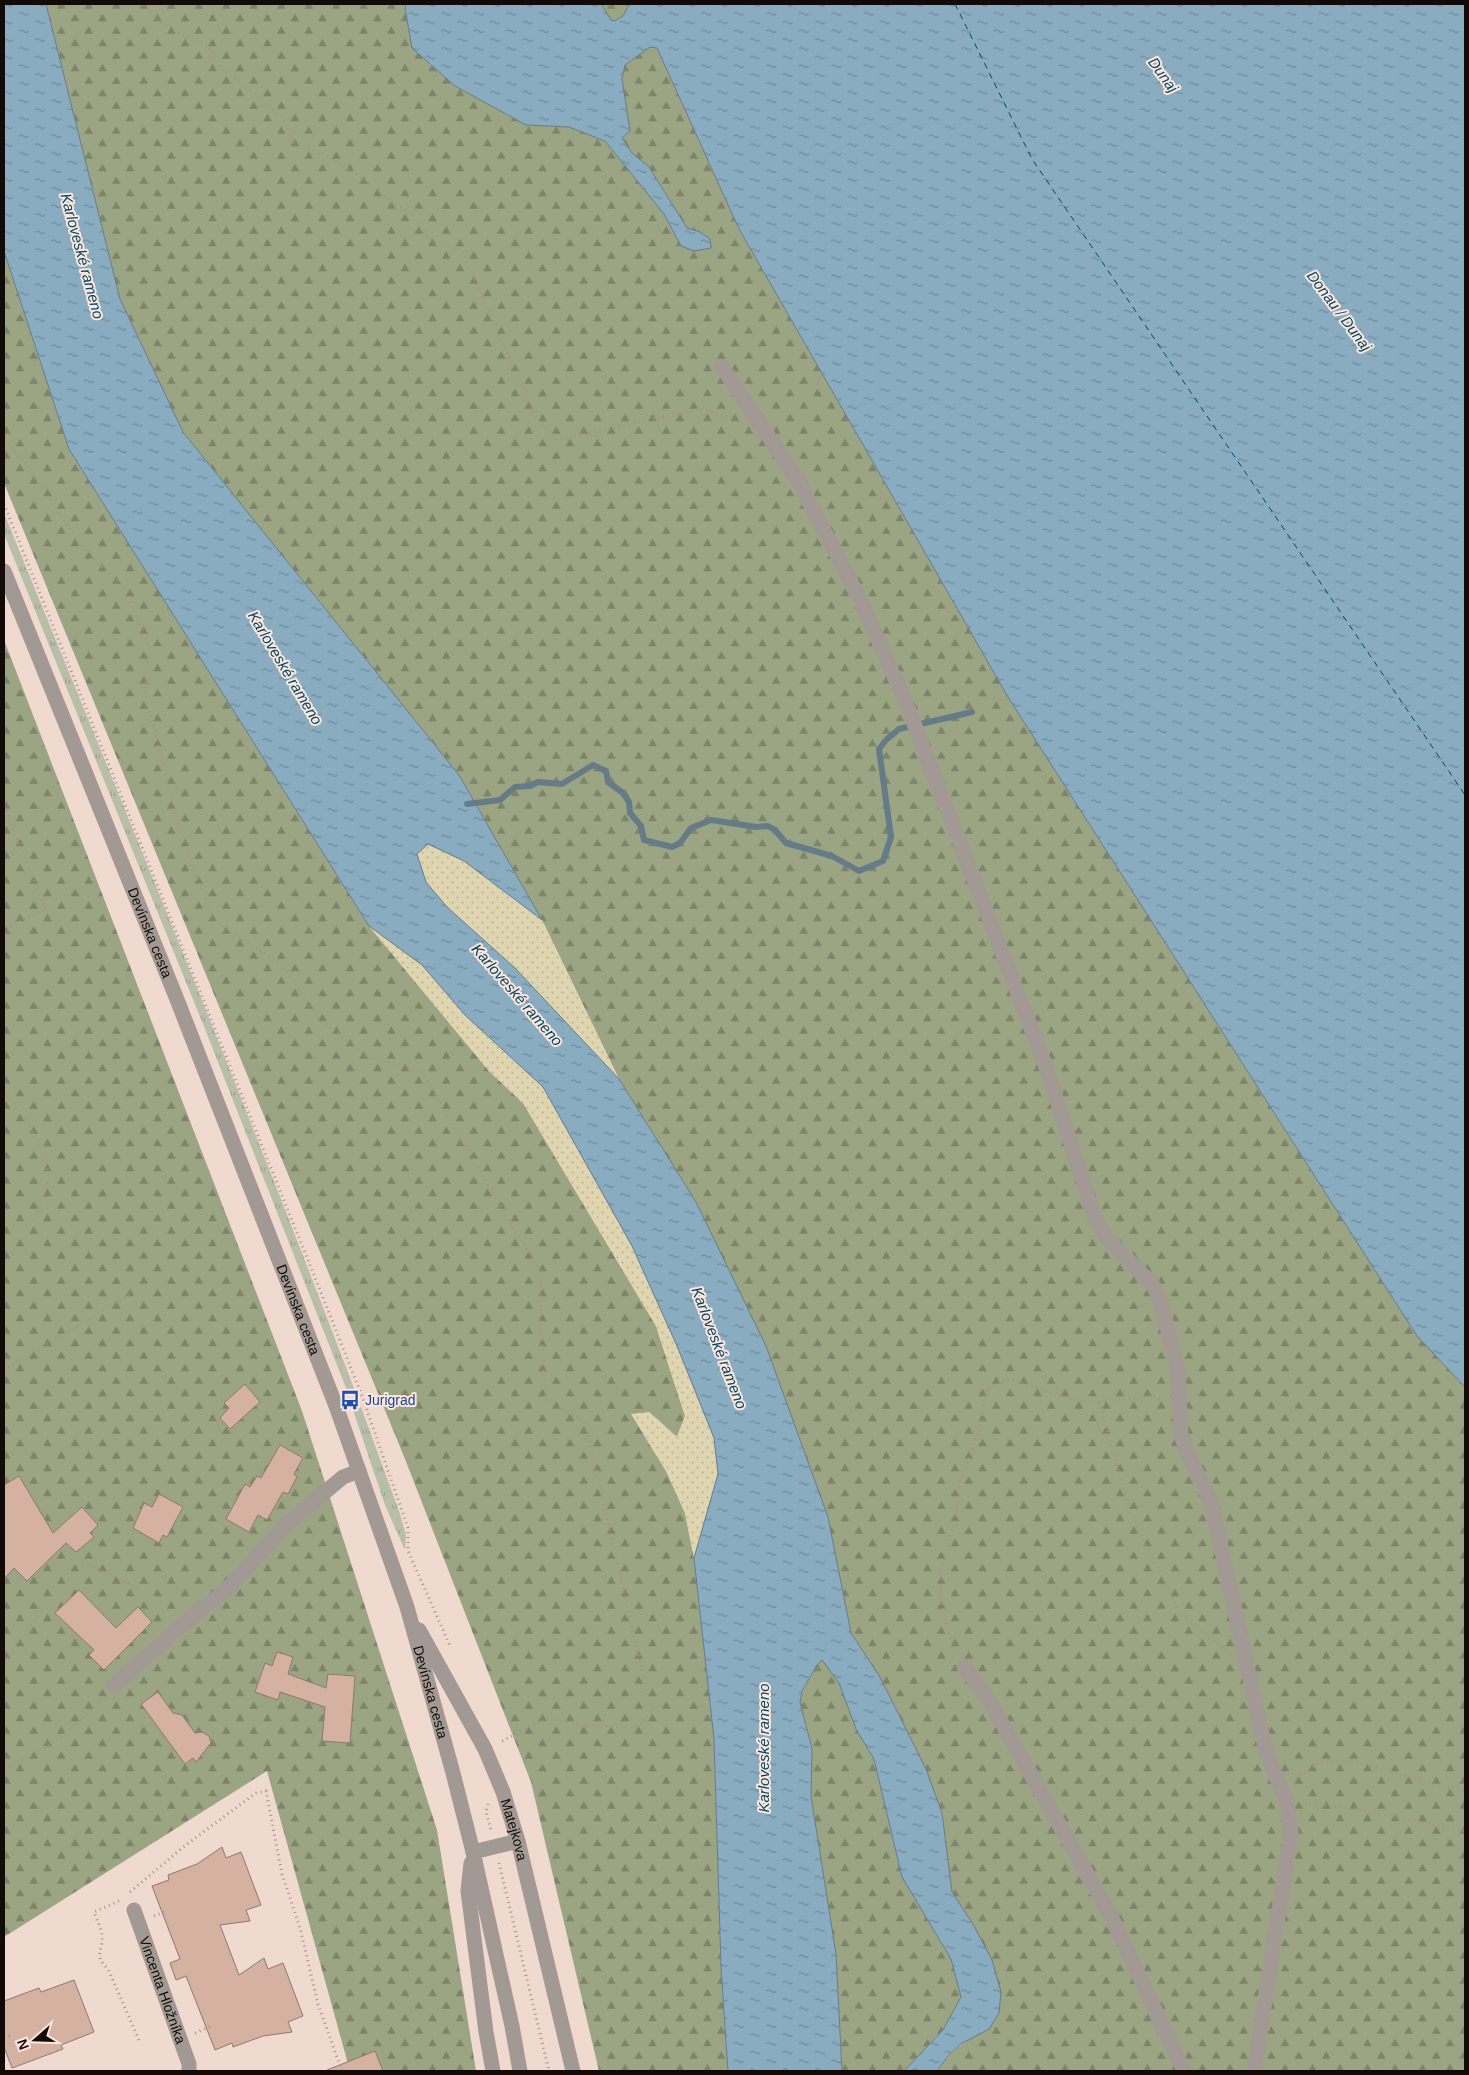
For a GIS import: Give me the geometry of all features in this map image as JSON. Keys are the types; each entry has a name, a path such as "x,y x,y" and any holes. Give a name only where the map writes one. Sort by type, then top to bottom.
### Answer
{"street":[{"path":"722,367 797,478 858,596 924,744 1046,1067 1094,1215 1106,1236 1152,1285 1162,1304 1178,1370 1181,1435 1211,1502 1266,1752 1284,1795 1291,1832 1254,2071"},
{"name":"Devínska cesta","path":"4,571 176,997 336,1406 407,1607 473,1852 512,2026 520,2071"},
{"path":"114,1686 175,1631 226,1590 288,1524 343,1477 359,1471"},
{"name":"Matejkova","path":"407,1607 485,1749 504,1792 518,1841 573,2071"},
{"path":"964,1666 990,1702 1111,1916 1184,2071"},
{"path":"493,2071 486,2032 468,1891 473,1852 518,1841"},
{"name":"Vincenta Hložníka","path":"134,1910 189,2071"}],"path":[{"path":"144,4 150,13 178,34 208,46 218,65 258,96 283,119 293,142 326,156 360,176 391,202 412,213 429,238 464,253 535,416 555,439 583,435 658,416 698,409 742,421"},
{"path":"4,441 27,465 82,547 121,585 150,648 144,689 178,825 212,918 282,966 319,1019 366,1056 421,1071 541,1274 541,1339 546,1400 585,1421 642,1671 653,1711 637,1727 596,1726 545,1719 498,1743"},
{"path":"4,504 198,982 362,1396 408,1528 408,1551 451,1648"},
{"path":"4,806 46,910 16,922 4,934"},
{"path":"4,1091 29,1122 50,1178 34,1225"},
{"path":"4,1370 134,1292"},
{"path":"964,1666 946,1626 941,1600 941,1572 957,1513 958,1489 979,1429 988,1388 1006,1379 1030,1385 1063,1397 1099,1402 1153,1396 1180,1404"},
{"path":"356,1398 362,1396"},
{"path":"1099,1402 1128,1507 1181,1613 1220,1646 1249,1675"},
{"path":"83,1562 138,1588"},
{"path":"4,1662 38,1616"},
{"path":"4,1769 39,1752 59,1739 82,1720 114,1686"},
{"path":"1284,1795 1316,1764 1334,1762 1361,1764 1438,1786 1465,1790"},
{"path":"128,1894 187,1844 256,1793 266,1791 282,1874 300,1928 318,2004 342,2071"},
{"path":"504,1792 488,1802 486,1812 549,2071"},
{"path":"1284,1795 1465,1831"},
{"path":"120,1900 94,1912 102,1939 98,1953 101,1962 108,1969 139,2040"},
{"path":"149,1918 167,1910"},
{"path":"194,2033 212,2026"},
{"path":"4,2038 10,2036"}],"green space":[{"path":"46,4 406,4 405,8 412,48 455,86 526,125 569,127 605,141 664,214 681,246 700,232 687,228 649,167 632,153 622,138 630,131 622,79 625,65 650,47 657,48 739,229 1008,697 1417,1336 1465,1387 1465,2071 937,2071 960,2046 989,2029 973,1924 952,1892 942,1813 926,1769 880,1677 851,1633 828,1517 766,1346 696,1202 619,1079 542,920 459,775 183,432 120,299"},
{"path":"601,4 626,4 628,7 623,16 615,21 611,20"},
{"path":"4,251 69,449 369,926 489,1071 523,1103 656,1326 685,1416 677,1437 649,1412 667,1473 685,1513 694,1558 714,1739 721,1967 728,2071 599,2071 531,1782 405,1459 4,483"},
{"path":"4,513 226,1061 355,1391 348,1393 205,1029 4,534"},
{"path":"4,640 302,1411 437,1830 476,2071 350,2071 267,1771 4,1937"},
{"path":"361,1407 399,1511 406,1535 405,1550 385,1505 353,1410"},
{"path":"822,1659 839,1683 856,1729 874,1759 902,1877 951,1959 961,1997 943,2030 904,2071 842,2071 836,1954 811,1796 812,1749 800,1702 802,1692"}],"sand":[{"path":"428,844 464,861 542,920 619,1079 515,968 447,907 426,882 417,854"},
{"path":"369,926 422,965 465,1015 543,1087 632,1246 677,1346 714,1438 718,1474 694,1558 685,1513 667,1473 631,1414 649,1412 677,1437 685,1416 656,1326 523,1103 489,1071"}],"water":[{"name":"Karloveské rameno","path":"4,4 46,4 120,299 183,432 459,775 542,920 464,861 428,844 417,854 426,882 447,907 515,968 619,1079 696,1202 766,1346 828,1517 851,1633 880,1677 926,1769 942,1813 952,1892 973,1924 992,1960 1001,1992 999,2013 989,2029 961,2044 948,2056 937,2071 904,2071 943,2030 961,1997 951,1959 902,1877 874,1759 856,1729 839,1683 822,1660 802,1691 800,1702 812,1749 811,1796 836,1954 842,2071 728,2071 721,1967 714,1739 694,1558 718,1474 714,1438 677,1346 632,1246 543,1087 465,1015 422,965 369,926 69,449 4,251"},
{"path":"406,4 601,4 611,20 615,21 623,16 628,7 626,4 1465,4 1465,1387 1417,1336 1008,697 739,229 657,48 650,47 625,65 622,79 630,131 622,138 632,153 649,167 687,228 700,232 710,239 711,248 694,251 681,246 664,214 605,141 569,127 526,125 455,86 412,48 405,8"}],"building":[{"path":"245,1384 260,1402 230,1429 220,1418 229,1408 224,1403"},
{"path":"280,1445 303,1458 294,1474 297,1477 288,1494 283,1492 267,1520 258,1515 249,1532 226,1519 245,1484 250,1487 257,1476 261,1478"},
{"path":"19,1476 53,1533 82,1507 98,1525 90,1533 94,1537 76,1552 66,1543 27,1581 14,1568 4,1579 4,1485"},
{"path":"159,1494 183,1507 167,1537 163,1535 159,1543 133,1528 144,1503 152,1507"},
{"path":"79,1590 116,1628 138,1607 152,1622 104,1670 89,1655 94,1650 55,1613"},
{"path":"277,1652 293,1657 288,1674 326,1688 328,1674 355,1676 350,1743 322,1741 325,1707 280,1692 278,1700 255,1692 265,1663 272,1666"},
{"path":"158,1692 173,1713 182,1715 195,1733 202,1732 209,1736 211,1743 196,1762 193,1758 185,1764 141,1704"},
{"path":"222,1847 226,1858 241,1852 261,1905 246,1910 250,1921 220,1925 239,1975 264,1958 268,1969 283,1963 303,2016 288,2022 292,2032 263,2036 233,2047 232,2043 215,2050 186,1976 176,1980 170,1963 180,1959 152,1886 169,1880 168,1875 197,1864"},
{"path":"74,1980 94,2032 61,2045 63,2049 12,2068 4,2047 4,2001 39,1988 41,1992"},
{"path":"375,2051 383,2071 327,2071 327,2070"}],"waterway":[{"path":"467,804 500,800 515,787 530,786 538,782 562,784 593,765 606,771 608,782 623,793 629,802 630,813 641,826 644,840 672,847 680,843 691,828 711,820 756,827 768,826 775,830 786,843 832,856 859,871 883,861 891,837 879,749 899,729 972,712"}],"ferry route":[{"path":"955,4 1032,159 1465,795"}],"place":[{"name":"Jurigrad","path":"350,1400"}],"water label":[{"name":"Dunaj","path":"1163,75"},
{"name":"Donau / Dunaj","path":"1339,311"}]}
